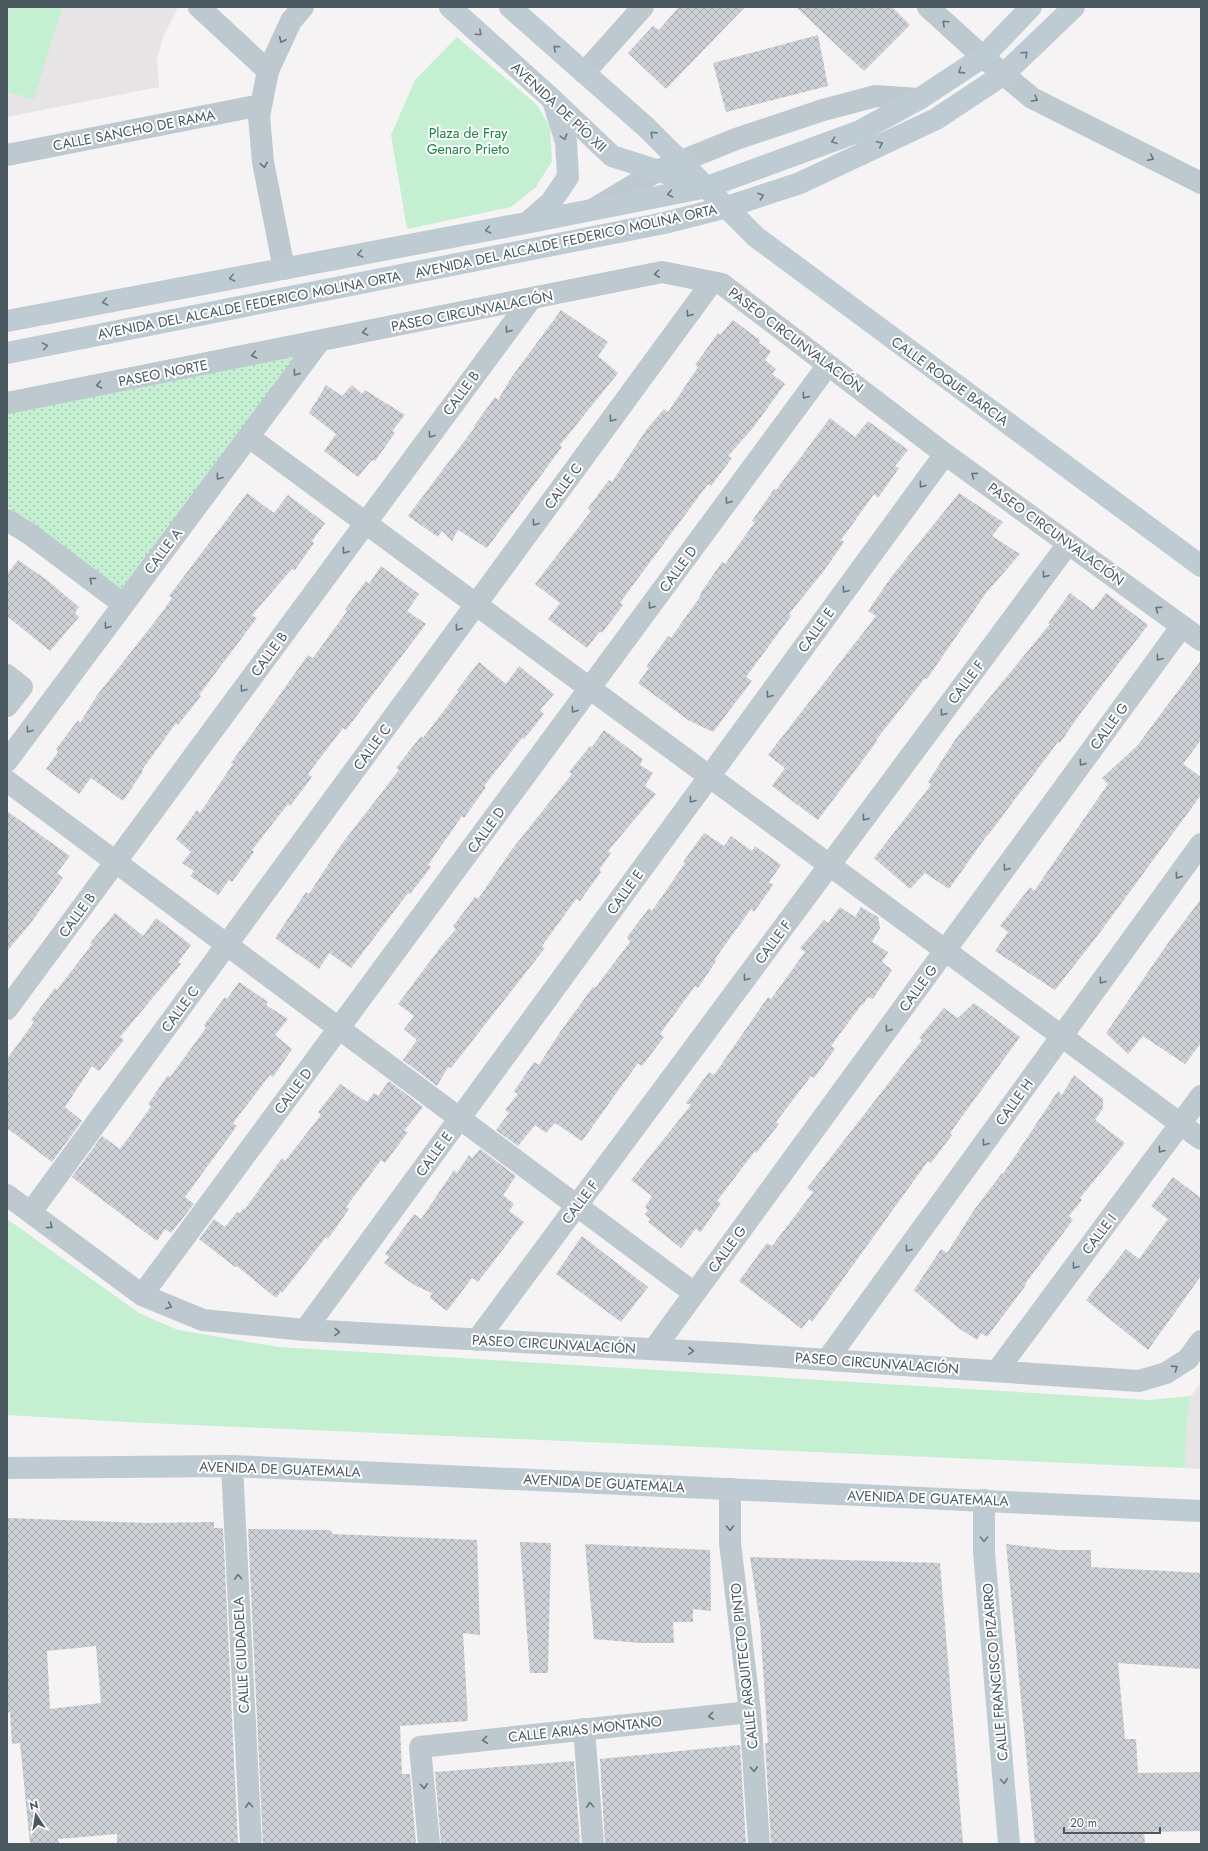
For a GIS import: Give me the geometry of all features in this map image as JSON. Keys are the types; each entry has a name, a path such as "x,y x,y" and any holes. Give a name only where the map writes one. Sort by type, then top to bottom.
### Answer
{"main road":[{"name":"AVENIDA DE PÍO XII","path":"450,7 553,100 612,156 707,187"},
{"path":"510,7 647,128 681,161"},
{"name":"AVENIDA DEL ALCALDE FEDERICO MOLINA ORTA","path":"7,321 526,223 707,187 860,131 919,99 983,57 1031,7"},
{"name":"AVENIDA DEL ALCALDE FEDERICO MOLINA ORTA","path":"7,354 664,223 727,207 800,183 936,118 1004,74 1074,7"},
{"path":"526,223 551,202 568,177 566,142 553,100"},
{"name":"CALLE ROQUE BARCIA","path":"681,161 756,237 1201,566"},
{"name":"AVENIDA DE GUATEMALA","path":"7,1468 232,1466 1201,1511"},
{"name":"CALLE FRANCISCO PIZARRO","path":"984,1500 984,1552 1009,1844"}],"street":[{"path":"198,7 268,71"},
{"path":"284,269 263,162 259,116 268,71 292,21 303,7"},
{"path":"584,73 643,7"},
{"path":"928,7 983,57 1032,98 1201,183"},
{"path":"592,210 657,171 750,134 823,110 876,96 919,99"},
{"name":"CALLE SANCHO DE RAMA","path":"7,154 261,105"},
{"name":"PASEO CIRCUNVALACIÓN","path":"319,342 662,272 722,284 945,454 1201,640"},
{"name":"CALLE C","path":"30,1212 712,282"},
{"name":"CALLE B","path":"7,1009 531,299"},
{"name":"PASEO NORTE","path":"7,403 319,342"},
{"name":"CALLE A","path":"7,761 319,342"},
{"name":"CALLE D","path":"142,1295 828,365"},
{"path":"249,437 1201,1139"},
{"name":"CALLE E","path":"305,1330 945,454"},
{"path":"7,520 31,535 124,604"},
{"name":"CALLE F","path":"477,1340 1068,544"},
{"name":"CALLE G","path":"654,1349 1182,626"},
{"path":"7,660 33,677"},
{"path":"7,675 22,687 7,706"},
{"path":"7,781 694,1293"},
{"name":"CALLE H","path":"827,1360 1201,844"},
{"name":"CALLE I","path":"997,1371 1201,1096"},
{"name":"PASEO CIRCUNVALACIÓN","path":"7,1195 142,1295 203,1320 305,1330 654,1349 1139,1381 1166,1373 1188,1359 1201,1341"},
{"name":"CALLE CIUDADELA","path":"232,1466 251,1844"},
{"name":"CALLE ARQUITECTO PINTO","path":"730,1489 730,1543 750,1712 759,1844"},
{"name":"CALLE ARIAS MONTANO","path":"429,1844 420,1747 750,1712"},
{"path":"584,1729 593,1844"}],"shaded area":[{"path":"7,7 178,7 163,37 157,60 159,87 7,117"},
{"path":"1201,1382 1201,1469 1185,1468 1186,1430 1191,1396"}],"green space":[{"path":"7,7 63,7 33,100 7,91"},
{"name":"Plaza de Fray Genaro Prieto","path":"457,37 537,105 550,127 552,161 536,187 511,207 407,229 391,135 415,80"},
{"path":"297,356 121,590 33,524 7,507 7,412"},
{"path":"7,1219 139,1313 178,1330 279,1347 1149,1400 1191,1396 1186,1430 1185,1468 125,1422 7,1415"}],"building":[{"path":"679,7 745,7 666,89 628,53 653,26 659,30"},
{"path":"796,7 892,7 910,25 864,71"},
{"path":"818,35 828,86 726,112 713,63"},
{"path":"561,310 608,342 598,356 618,373 560,445 562,447 487,548 458,530 452,541 442,531 438,537 408,516 475,427 474,426 495,397 498,400 511,378"},
{"path":"733,320 760,340 759,343 771,351 765,360 776,369 772,374 785,384 752,429 728,456 732,458 711,486 708,484 633,585 620,603 623,605 602,633 600,631 587,648 548,619 560,603 535,584 591,511 588,508 609,480 612,482 646,430 664,409 668,412 698,367 695,365 718,333 720,335"},
{"path":"326,385 342,396 352,385 362,394 365,390 405,415 392,431 395,433 375,461 372,460 358,477 324,451 336,434 309,413"},
{"path":"830,418 855,437 868,421 908,450 895,466 899,468 878,498 874,494 841,540 844,542 823,572 789,614 791,616 746,677 752,681 713,732 688,720 638,683 649,668 646,667 668,636 671,638 722,562 725,564 755,522 752,521 774,489 776,490"},
{"path":"247,493 274,513 288,495 325,523 312,541 314,543 295,570 292,569 252,615 257,618 199,695 201,696 178,725 176,723 142,770 143,771 123,801 91,778 79,794 46,769 58,752 56,749 78,720 80,723 98,694 172,598 169,596"},
{"path":"959,493 1003,522 992,536 1020,554 986,593 927,679 925,678 876,740 877,741 818,820 772,786 785,768 768,755 876,616 868,611 892,576"},
{"path":"18,560 47,580 79,607 75,613 79,617 50,651 7,616 7,574"},
{"path":"381,566 419,594 407,611 426,624 346,730 343,728 308,774 312,777 290,806 288,804 252,850 254,852 232,882 229,880 218,895 190,876 194,871 182,863 191,852 176,839 197,810 200,813 233,764 231,763 308,655 313,658 347,611 345,609 366,581 369,584"},
{"path":"1070,593 1093,610 1106,593 1148,625 1080,714 1060,743 1058,742 988,834 949,889 925,873 910,889 874,858 931,785 928,782 957,737 1050,624 1048,623"},
{"path":"1201,660 1201,740 1183,764 1201,777 1201,795 1098,935 1055,990 995,951 1008,932 1000,926 1030,887 1034,891 1108,784 1102,778 1137,746"},
{"path":"479,662 506,684 519,666 554,694 540,710 544,714 524,739 522,738 484,786 486,787 464,818 462,816 428,865 431,867 410,894 408,893 351,968 329,953 319,969 275,938 306,892 309,894 341,845 399,770 396,768 421,736 423,738"},
{"path":"604,730 643,759 640,765 653,773 645,786 656,794 608,851 611,853 599,870 601,872 580,901 576,899 542,946 545,948 451,1068 448,1067 437,1086 403,1060 417,1040 404,1029 414,1016 398,1004 456,929 453,926 475,897 478,899 513,848 572,774 569,772 590,746 592,747"},
{"path":"7,811 70,856 57,873 63,878 30,924 7,951"},
{"path":"704,833 724,846 731,836 752,851 755,846 781,865 769,882 773,885 754,912 751,909 715,959 716,961 698,988 695,986 660,1034 664,1037 642,1066 638,1063 582,1141 555,1123 546,1133 535,1125 518,1146 496,1130 509,1113 505,1110 518,1094 514,1091 534,1062 539,1065 560,1032 593,987 595,988 630,942 627,937 649,908 652,911 685,863 683,862"},
{"path":"1201,899 1201,1043 1185,1064 1143,1036 1128,1054 1106,1033 1168,943"},
{"path":"840,907 855,917 861,907 878,917 880,928 872,942 888,952 882,962 892,970 873,999 868,997 863,1005 862,1004 831,1046 835,1049 814,1078 811,1076 776,1122 779,1124 756,1153 755,1151 717,1201 721,1203 700,1233 696,1228 681,1248 648,1222 650,1219 645,1214 648,1210 645,1207 652,1196 631,1180 691,1105 686,1103 709,1072 714,1075 768,997 771,999 805,952 800,948 824,920 828,923"},
{"path":"115,913 143,936 156,918 191,945 178,962 181,964 120,1037 124,1040 99,1071 92,1066 65,1107 82,1121 52,1162 7,1128 7,1059 34,1022 31,1020 55,988 57,990 92,944 90,943"},
{"path":"239,982 268,1002 266,1005 288,1019 275,1035 292,1049 273,1077 270,1075 233,1123 237,1126 185,1197 194,1204 171,1233 165,1229 157,1241 72,1177 102,1136 120,1149 151,1107 148,1104 168,1075 170,1077 206,1028 204,1025 225,997 227,999"},
{"path":"974,1003 1020,1037 950,1133 952,1135 931,1163 928,1161 812,1322 809,1319 802,1329 739,1281 767,1243 772,1246 813,1192 807,1188 922,1040 919,1038 944,1008 958,1018"},
{"path":"1074,1075 1103,1099 1103,1108 1095,1120 1125,1143 1080,1198 1082,1200 1069,1216 1073,1220 987,1337 981,1333 977,1340 957,1327 914,1290 941,1249 947,1253 974,1210 1002,1173 1003,1174 1058,1091 1062,1095"},
{"path":"389,1081 423,1107 404,1131 408,1132 385,1163 381,1160 346,1207 349,1209 328,1239 326,1237 282,1293 281,1291 276,1298 237,1266 235,1267 199,1239 214,1219 225,1227 237,1212 240,1213 244,1208 245,1209 282,1158 285,1161 321,1115 318,1112 340,1084 367,1102 374,1093 378,1096"},
{"path":"480,1149 516,1176 503,1195 514,1204 509,1211 524,1222 478,1282 472,1278 447,1311 430,1298 432,1293 414,1285 384,1263 389,1257 385,1254 414,1214 421,1219 454,1170 457,1173 469,1155 472,1158"},
{"path":"1173,1177 1201,1198 1201,1276 1148,1350 1086,1300 1126,1249 1139,1259 1168,1219 1151,1206"},
{"path":"582,1236 648,1287 621,1322 556,1274"},
{"path":"7,1518 147,1523 214,1522 214,1528 223,1528 238,1844 117,1844 117,1834 58,1839 59,1844 30,1844 20,1743 12,1744 10,1712 7,1713","holes":["96,1646 101,1703 50,1709 47,1651"]},
{"path":"248,1529 330,1530 333,1534 477,1540 480,1635 463,1633 468,1721 400,1726 402,1774 410,1774 416,1844 263,1844"},
{"path":"520,1542 551,1543 548,1673 530,1673"},
{"path":"585,1544 710,1550 711,1611 693,1609 693,1622 673,1622 674,1643 640,1643 594,1639"},
{"path":"1006,1544 1059,1550 1091,1550 1091,1567 1201,1573 1201,1669 1118,1663 1125,1739 1136,1739 1138,1773 1201,1772 1201,1831 1144,1832 1145,1844 1035,1844"},
{"path":"750,1557 940,1563 963,1844 771,1844 765,1743 768,1743 760,1624"},
{"path":"740,1745 746,1844 605,1844 600,1759"},
{"path":"574,1761 580,1844 441,1844 435,1772"}]}
